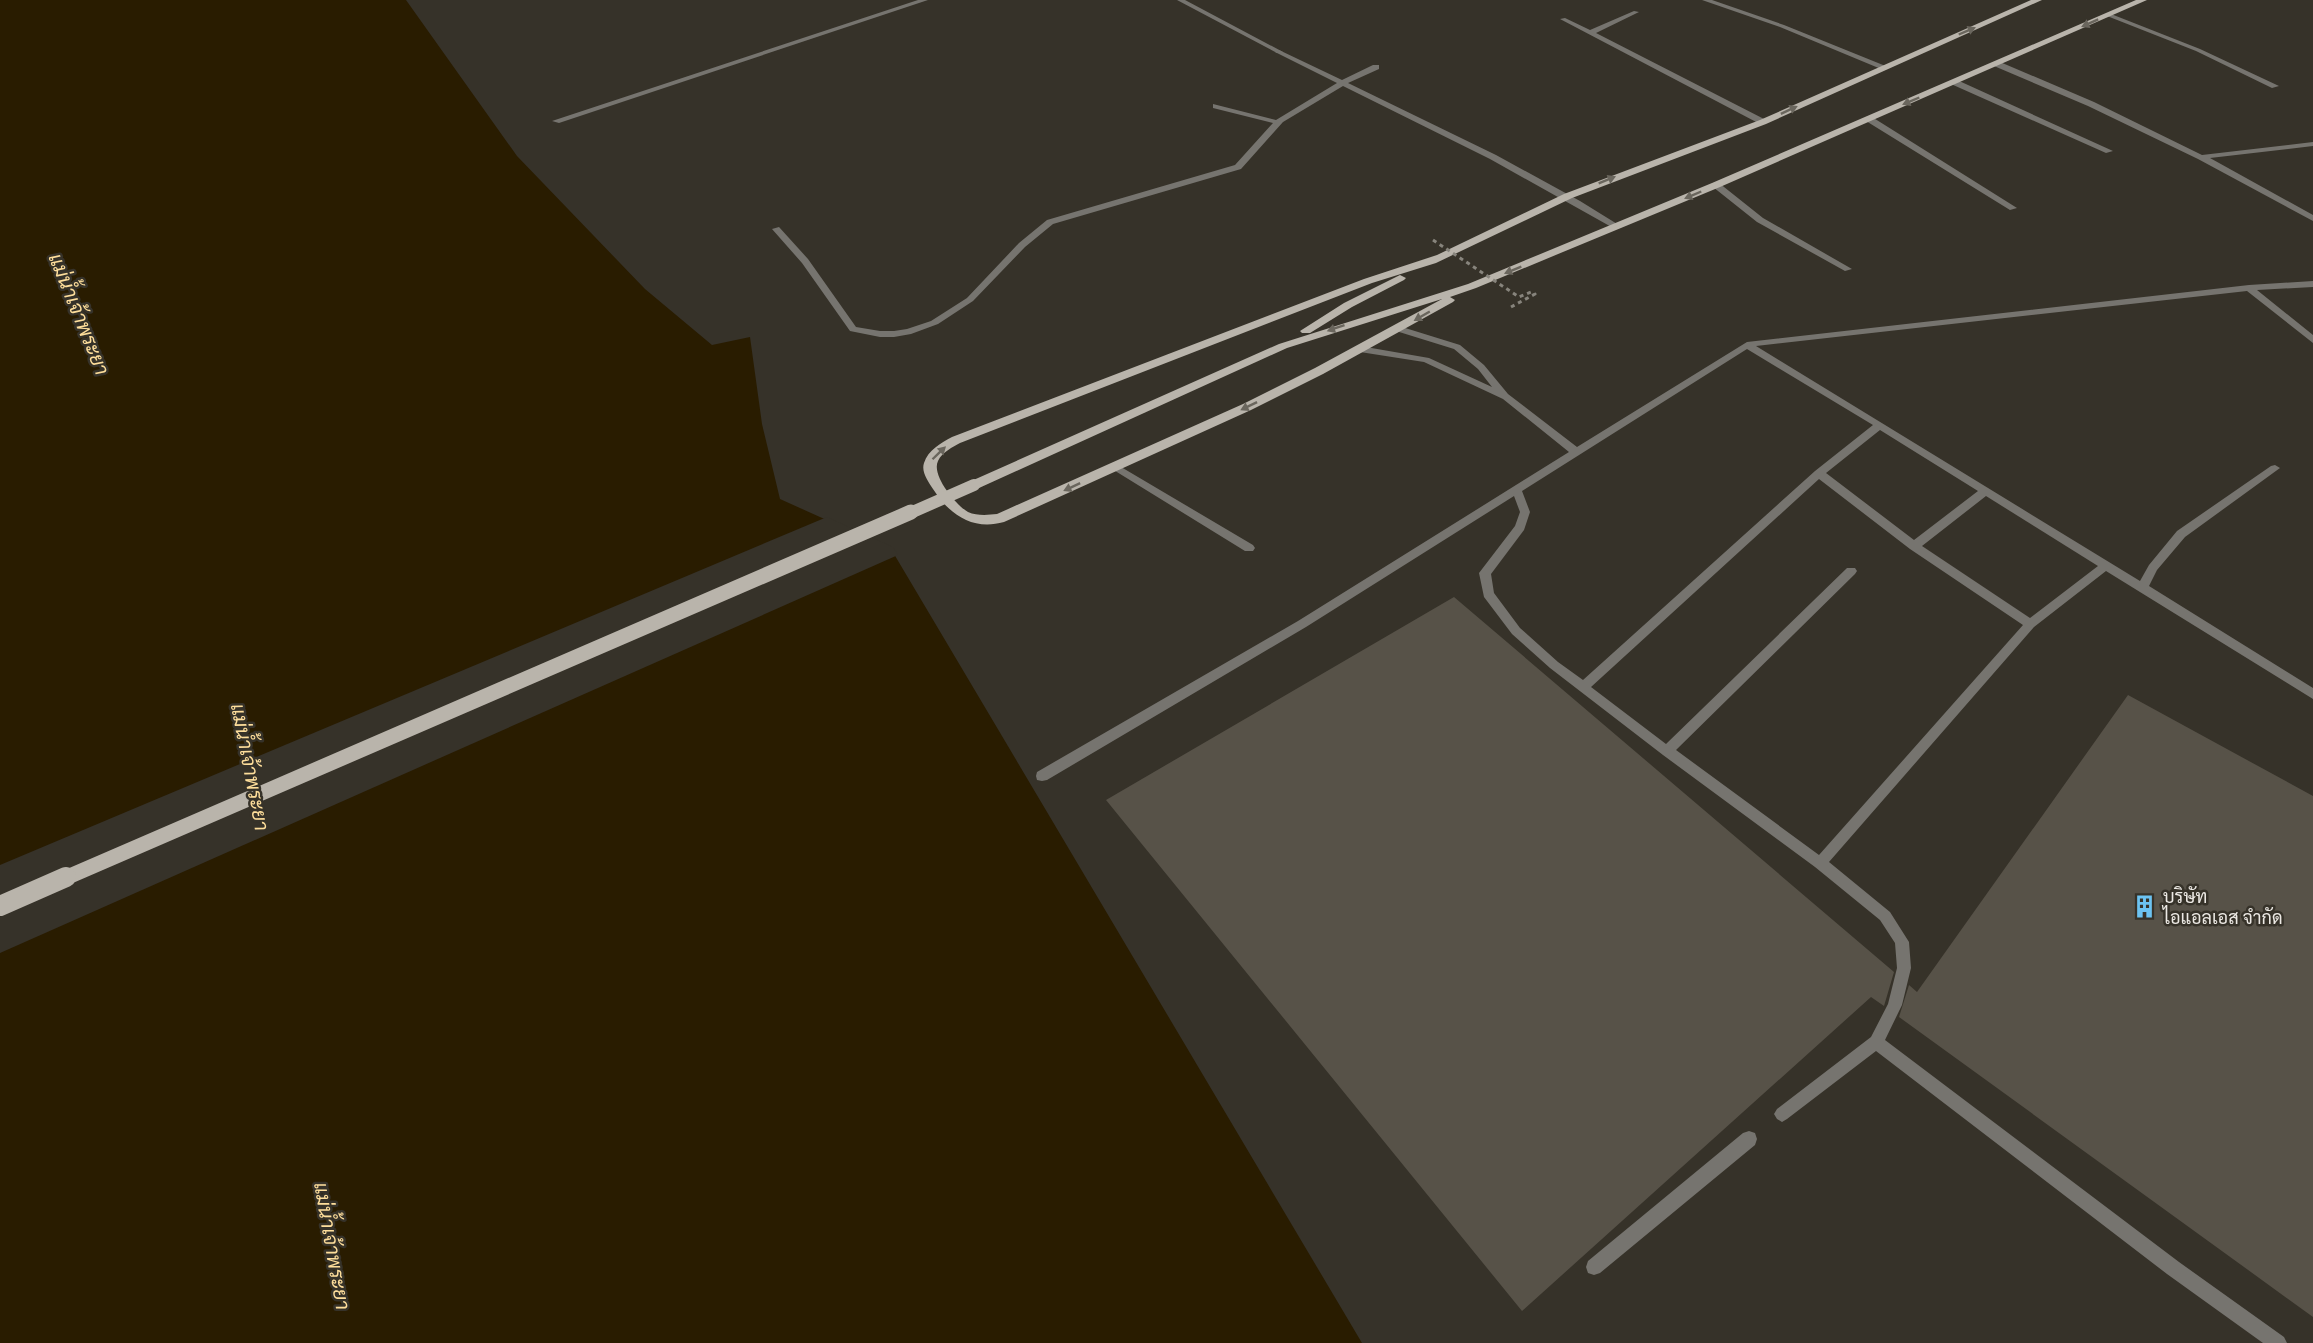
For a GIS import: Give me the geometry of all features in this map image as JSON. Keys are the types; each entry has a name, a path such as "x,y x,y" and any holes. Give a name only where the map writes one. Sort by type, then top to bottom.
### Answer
{"main road":[{"path":"1283,346 1348,305 1440,257 1568,196 1763,122 2038,0"},
{"path":"0,906 974,484 1283,346 1473,286 1618,227 2143,0"},
{"path":"1440,257 1368,281 956,440 933,458 929,466 933,478 951,508 980,521 999,519 1247,407 1360,349 1473,286"}],"street":[{"path":"556,121 925,0"},
{"path":"1180,0 1279,52 1464,141 1568,196 1618,227"},
{"path":"1705,0 1782,26 1884,67"},
{"path":"1590,33 1636,12"},
{"path":"2109,15 2198,50 2275,86"},
{"path":"1563,19 1763,122"},
{"path":"1997,64 2091,104 2201,157 2313,218"},
{"path":"776,229 805,261 853,329 880,334 908,332 947,318 979,292 1033,233 1050,222 1238,167 1277,122 1342,83 1376,67"},
{"path":"1954,82 2109,152"},
{"path":"1216,106 1277,122"},
{"path":"1869,119 2013,207"},
{"path":"2201,157 2313,144"},
{"path":"1716,185 1760,220 1848,269"},
{"path":"1042,776 1302,624 1747,345 2249,288 2313,284"},
{"path":"2249,288 2313,340"},
{"path":"1399,328 1457,347 1481,367 1506,398"},
{"path":"1747,345 2313,694"},
{"path":"1360,349 1426,360 1506,398 1576,452"},
{"path":"1584,686 1819,474 1880,425"},
{"path":"1116,467 1249,548"},
{"path":"2142,588 2153,568 2181,534 2275,468"},
{"path":"1819,474 1914,546 2030,624"},
{"path":"1516,489 1525,512 1520,527 1485,573 1488,594 1516,631 1554,665 1667,752 1820,863 1885,916 1902,942 1904,968 1894,1005 1876,1042 1782,1114"},
{"path":"1914,546 1985,491"},
{"path":"1820,863 2030,624 2106,565"},
{"path":"1667,752 1851,571"},
{"path":"1876,1042 2173,1268 2278,1343"},
{"path":"1594,1268 1749,1139"}],"path":[{"path":"1432,240 1519,297 1531,292 1535,294 1511,306"}],"water":[{"name":"แม่น้ำเจ้าพระยา","path":"0,0 406,0 517,156 645,289 712,345 750,337 762,424 780,499 891,549 1362,1343 0,1343"}],"pier":[{"path":"827,517 893,547 898,555 0,953 0,865"}],"building":[{"path":"1454,597 1894,972 1884,1006 1871,997 1522,1311 1106,800"},
{"name":"บริษัท ไอแอลเอส จำกัด","path":"2128,695 2313,796 2313,1317 1899,1017 1909,985 1917,992"}],"place":[{"name":"บริษัท ไอแอลเอส จำกัด","path":"2145,907"}]}
